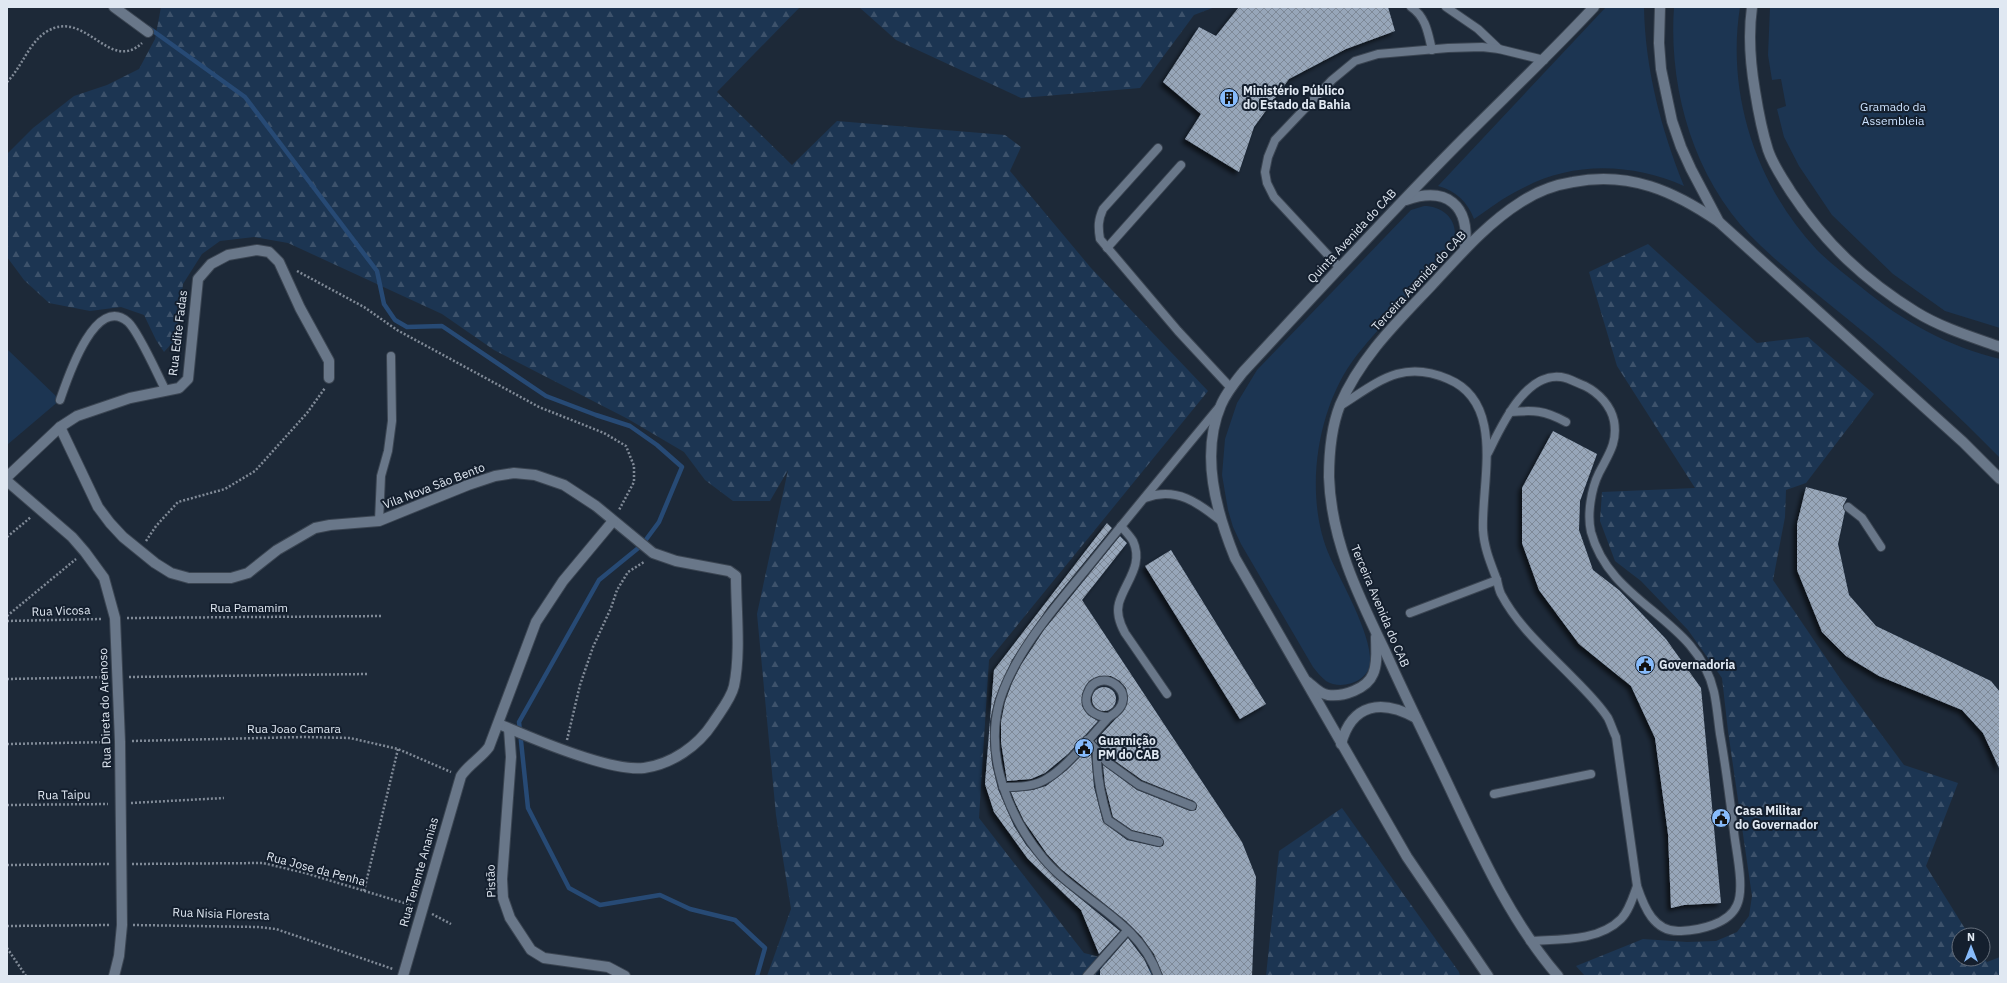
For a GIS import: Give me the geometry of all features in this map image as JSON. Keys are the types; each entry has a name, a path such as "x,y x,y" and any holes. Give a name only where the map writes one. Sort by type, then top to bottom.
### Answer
{"main road":[{"path":"114,7 148,32"},
{"name":"Quinta Avenida do CAB","path":"1222,522 1214,481 1211,450 1216,419 1222,403 1231,388 1243,372 1404,200 1468,134 1544,60 1594,7"},
{"path":"1660,7 1659,43 1661,69 1672,121 1688,164 1719,222 1963,442 2000,479"},
{"path":"1752,7 1748,32 1751,68 1758,109 1768,150 1781,177 1810,220 1839,254 1917,312 1958,332 2000,347"},
{"name":"Terceira Avenida do CAB","path":"1558,976 1530,941 1505,901 1416,718 1376,633 1346,564 1339,543 1331,508 1330,450 1334,427 1340,406 1352,383 1383,338 1465,248 1501,215 1523,200 1549,187 1574,181 1599,179 1642,183 1664,190 1686,200 1719,222"},
{"path":"1404,200 1427,194 1436,194 1454,203 1464,218 1467,237 1465,248"},
{"name":"Rua Edite Fadas","path":"7,477 60,427 77,416 130,398 179,388 188,379 198,279 210,264 228,255 257,250 269,252 279,262"},
{"path":"279,262 300,308 329,361 329,378"},
{"name":"Vila Nova São Bento","path":"60,427 98,507 114,528 139,551 155,563 172,573 189,578 231,578 248,573 277,550 315,528 330,525 379,521 400,514 468,485 495,476 514,473 535,475 564,485 596,506 653,553 664,558 729,571 736,576 736,667 734,687 708,730 695,744 662,763 643,768 623,767 564,750"},
{"name":"Rua Direta do Arenoso","path":"7,481 72,537 85,552 104,578 115,618 120,742 122,924 119,956 114,976"},
{"path":"461,776 467,767 483,756 489,747 499,724 536,622 563,581 613,521"},
{"path":"1222,522 1235,558 1407,857 1488,976"},
{"path":"1302,676 1316,690 1327,695 1352,692 1365,683 1373,674 1376,657 1376,633"},
{"path":"1341,744 1345,729 1350,722 1357,715 1372,708 1395,708 1416,718"},
{"path":"499,724 564,750"},
{"name":"Pistão","path":"510,729 510,775 502,879 503,898 510,918 532,950 544,958 608,967 625,976"},
{"name":"Rua Tenente Ananias","path":"405,975 422,908 461,776"}],"lane":[{"path":"1411,7 1420,13 1426,24 1432,50"},
{"path":"1446,7 1472,24 1500,49"},
{"path":"1340,268 1274,197 1267,183 1265,172 1275,140 1332,80 1355,62 1378,54 1482,47 1500,49 1544,60"},
{"path":"1158,148 1103,209 1099,219 1098,228 1100,239 1231,388"},
{"path":"1107,248 1180,165"},
{"path":"60,400 77,355 98,324 109,317 122,318 133,328 166,391"},
{"path":"379,521 380,483 388,452 392,421 391,356"},
{"path":"1340,406 1383,380 1400,372 1416,370 1432,372 1451,380 1465,389 1476,404 1484,424 1488,453 1483,504 1483,532 1490,563 1497,580 1500,593 1523,628 1588,693 1607,718 1616,737 1637,886 1650,918 1658,924 1678,931 1711,926 1727,917 1738,904 1740,883 1727,770 1714,692 1700,656 1687,640 1629,591 1609,570 1597,550 1590,529 1590,512 1598,476 1612,451 1614,421 1609,406 1590,388 1559,377 1543,379 1526,392 1510,412 1488,453"},
{"path":"1158,976 1148,954 1127,931 1102,908 1063,878 1043,858 1013,812 1003,787 997,759 995,731 1000,701 1010,676 1050,614 1222,403"},
{"path":"1510,412 1534,410 1551,414 1566,422"},
{"path":"1144,498 1156,494 1179,494 1199,504 1222,522"},
{"path":"1848,507 1862,518 1881,547"},
{"path":"1121,526 1132,541 1136,562 1134,574 1119,603 1120,622 1125,633 1167,694"},
{"path":"1410,613 1497,580"},
{"path":"1003,787 1021,787 1048,779 1058,771 1109,717 1118,712 1122,705 1123,695 1119,687 1112,682 1103,680 1096,682 1090,688 1086,697 1089,709 1094,714 1101,717 1109,717"},
{"path":"1087,740 1107,762 1139,785 1192,806"},
{"path":"1097,751 1096,771 1101,798 1108,820 1130,835 1159,842"},
{"path":"1494,794 1590,774"},
{"path":"1530,941 1583,937 1605,929 1621,920 1628,909 1637,886"},
{"path":"1087,976 1127,931"}],"path":[{"path":"7,82 37,40 56,27 69,26 82,30 116,51 124,52 137,48 144,41 148,32"},
{"path":"279,262 364,307 397,330 539,407 604,433 626,446 634,466 634,482 613,521"},
{"path":"139,551 156,526 178,502 225,489 255,471 323,392 329,378"},
{"path":"7,537 39,510"},
{"path":"7,616 85,552"},
{"path":"564,750 580,685 593,647 611,608 621,581 628,572 638,564 650,559 664,558"},
{"name":"Rua Pamamim","path":"115,618 383,616"},
{"name":"Rua Vicosa","path":"7,621 115,618"},
{"path":"7,679 367,674"},
{"name":"Rua Joao Camara","path":"7,744 304,737 350,738 398,749 461,776"},
{"path":"364,891 398,749"},
{"name":"Rua Taipu","path":"7,805 121,803 224,798"},
{"name":"Rua Jose da Penha","path":"7,866 262,863 422,908 451,924"},
{"name":"Rua Nisia Floresta","path":"7,926 122,924 258,926 276,929 405,975"},
{"path":"7,948 26,976"}],"green space":[{"path":"161,7 800,7 717,92 792,165 837,121 1005,135 1021,147 1010,171 1091,268 1208,391 989,660 979,818 1084,953 1178,976 767,976 791,909 776,815 757,614 788,470 770,501 733,501 705,480 684,452 628,419 494,350 442,314 288,243 254,237 220,241 202,254 183,284 179,320 174,341 164,352 156,340 144,315 121,307 90,311 49,303 24,280 7,257 7,154 33,128 74,96 107,85 139,69 155,39"},
{"path":"859,7 1215,7 1194,15 1140,88 1021,98 896,40"},
{"path":"1606,7 1644,7 1647,53 1656,98 1668,143 1684,186 1664,178 1623,169 1602,168 1561,173 1521,189 1474,219 1468,207 1460,198 1450,191 1438,186"},
{"path":"1674,7 1740,7 1737,40 1738,73 1742,106 1751,138 1763,168 1778,197 1796,225 1817,250 1833,265 1893,311 1910,322 1944,340 1981,354 2000,359 2000,458 1921,382 1872,339 1774,258 1738,222 1719,195 1703,167 1691,136 1682,105 1676,72 1673,40"},
{"name":"Gramado da Assembleia","path":"1770,7 2000,7 2000,328 1945,311 1893,274 1832,215 1799,166 1784,137 1777,109 1786,106 1781,79 1772,80 1768,55"},
{"path":"1424,206 1442,210 1450,218 1455,229 1453,243 1443,261 1388,319 1357,355 1343,376 1332,400 1323,426 1318,453 1316,480 1317,507 1322,533 1330,557 1362,625 1370,653 1370,664 1368,671 1364,676 1345,685 1332,684 1326,681 1313,667 1241,544 1233,527 1228,510 1222,475 1225,439 1237,403 1257,370 1411,210"},
{"path":"1648,244 1757,343 1808,337 1874,394 1806,483 1786,490 1785,517 1773,580 1841,680 1904,765 1958,783 1926,866 1964,927 1951,927 1951,967 1991,967 1991,960 2000,957 2000,976 1585,976 1576,966 1643,939 1687,942 1716,941 1737,932 1749,916 1752,896 1728,731 1722,678 1688,630 1641,581 1615,561 1600,521 1602,492 1695,488 1617,366 1589,272"},
{"path":"7,349 60,400 7,445"},
{"path":"1342,808 1459,972 1460,976 1266,976 1279,851"}],"building":[{"name":"Ministério Público do Estado da Bahia","path":"1239,7 1388,7 1395,31 1346,49 1289,79 1254,127 1239,172 1185,139 1201,114 1163,82 1199,27 1216,36"},
{"name":"Governadoria","path":"1553,431 1597,454 1580,501 1579,530 1593,570 1619,590 1666,639 1701,688 1721,903 1684,905 1671,908 1668,834 1655,738 1631,686 1579,644 1539,590 1522,543 1522,488"},
{"path":"1806,487 1847,498 1843,506 1845,511 1838,544 1849,595 1876,626 1991,681 2000,692 2000,770 1983,733 1962,710 1879,676 1846,656 1822,632 1797,570 1797,524"},
{"path":"1107,523 1112,528 1048,607 1012,660 995,699 990,721 992,764 998,789 1014,826 1026,845 1054,877 1120,931 1099,954 1081,910 1028,859 994,812 985,784 994,670"},
{"name":"Guarnição PM do CAB","path":"1120,536 1127,543 1082,600 1242,842 1256,877 1252,976 1163,976 1154,954 1141,936 1126,921 1061,869 1047,854 1024,821 1015,802 1011,792 1033,790 1046,786 1067,770 1088,749 1091,753 1094,787 1103,822 1127,840 1158,847 1163,846 1164,843 1161,837 1132,830 1113,817 1105,785 1103,765 1137,790 1190,811 1196,810 1197,806 1194,801 1142,780 1111,758 1095,741 1124,710 1128,698 1126,688 1120,681 1111,676 1100,676 1089,681 1082,694 1082,706 1088,715 1098,721 1068,754 1045,773 1031,779 1007,781 1001,742 1001,722 1005,702 1012,683 1021,665 1044,630"},
{"path":"1171,550 1266,704 1240,719 1145,566"},
{"path":"1104,687 1113,690 1116,699 1113,708 1104,711 1095,708 1092,699 1095,690"},
{"path":"1128,938 1144,959 1152,976 1100,976 1100,970"}],"waterway":[{"path":"149,28 245,97 377,271 384,304 395,320 407,327 442,326 546,396 630,426 657,445 682,467 659,522 642,545 599,580 519,722 528,808 569,888 600,905 660,895 690,909 735,920 765,948 757,976"}],"place":[{"name":"Ministério Público do Estado da Bahia","path":"1229,98"},
{"name":"Governadoria","path":"1645,665"},
{"name":"Guarnição PM do CAB","path":"1084,748"},
{"name":"Casa Militar do Governador","path":"1721,818"}]}
